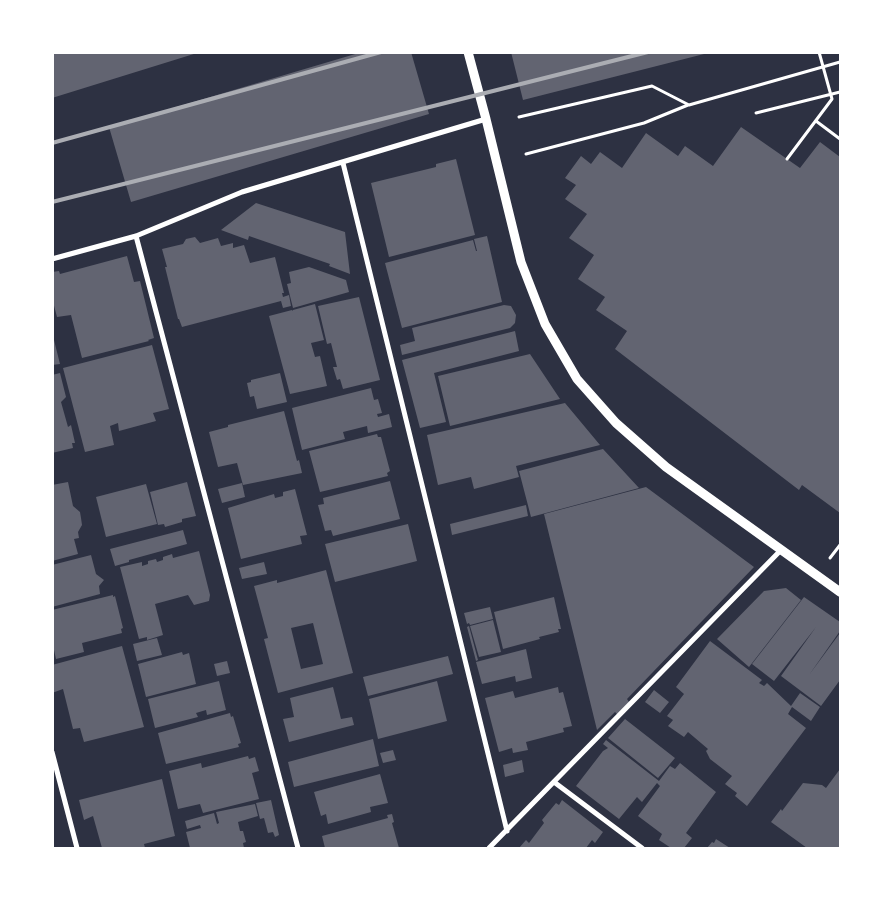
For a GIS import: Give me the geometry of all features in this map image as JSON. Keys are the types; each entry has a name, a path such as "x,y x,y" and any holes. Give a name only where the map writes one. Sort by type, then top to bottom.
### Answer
{"street":[{"path":"468,52 520,262 545,324 577,379 616,423 666,467 840,592"},
{"path":"52,259 136,236 242,192 486,119"},
{"path":"343,163 507,831"},
{"path":"136,236 298,848"},
{"path":"489,848 782,550"},
{"path":"52,752 77,848"},
{"path":"554,782 642,848"}],"path":[{"path":"787,159 832,99 820,52"},
{"path":"526,154 644,123 689,105 840,62"},
{"path":"518,117 652,86 689,105"},
{"path":"756,113 840,92"},
{"path":"816,120 840,139"},
{"path":"830,559 840,545"}],"building":[{"path":"52,52 197,52 197,53 52,98"},
{"path":"362,52 411,52 429,114 131,202 109,127"},
{"path":"511,52 708,52 708,53 523,100"},
{"path":"741,127 800,168 820,142 840,157 840,513 802,485 799,490 615,349 627,331 596,310 605,297 578,279 594,255 569,238 587,214 565,199 576,185 565,178 581,156 591,164 600,152 622,168 646,133 678,156 685,146 713,166"},
{"path":"456,159 475,235 389,257 371,183 436,167 436,164"},
{"path":"256,203 345,232 350,274 329,266 330,264 249,236 248,240 221,230"},
{"path":"487,236 502,302 402,328 385,263 473,240 477,251 474,239"},
{"path":"195,237 200,243 218,238 221,246 233,243 233,248 244,245 250,263 275,257 284,293 282,293 283,297 289,295 291,306 283,308 281,301 182,327 178,319 162,249 183,244 186,239"},
{"path":"127,256 134,282 140,281 154,338 149,341 82,358 71,315 57,317 52,298 52,272 59,271 60,274"},
{"path":"309,267 346,280 349,292 293,308 287,284 291,283 289,272"},
{"path":"359,297 380,380 343,389 340,379 337,380 333,367 337,367 331,343 327,344 318,306"},
{"path":"315,304 324,340 311,343 315,357 320,356 327,386 290,394 269,316"},
{"path":"504,305 511,306 516,315 515,323 510,328 402,355 400,345 415,341 412,328"},
{"path":"515,331 519,351 434,373 446,422 420,428 402,360"},
{"path":"52,332 60,364 52,365"},
{"path":"152,345 169,409 153,413 156,421 119,431 118,423 110,426 114,445 85,452 63,368"},
{"path":"530,354 560,399 450,426 438,376"},
{"path":"60,373 66,397 61,402 68,427 71,425 75,443 72,443 73,448 52,453 52,375"},
{"path":"280,373 287,402 257,409 254,396 250,397 247,383 251,382 251,380"},
{"path":"371,388 374,400 378,399 382,413 377,414 378,417 389,414 392,427 368,433 367,426 343,432 345,439 302,450 292,408"},
{"path":"565,403 600,445 516,466 519,477 474,489 471,477 438,485 427,435"},
{"path":"284,411 302,473 243,485 237,463 218,467 209,432 228,427 228,425"},
{"path":"377,434 378,437 381,437 390,471 387,473 388,476 320,492 309,451"},
{"path":"603,449 639,488 531,517 519,471"},
{"path":"390,481 400,519 333,536 331,530 325,531 318,505 324,504 323,498"},
{"path":"68,482 73,506 80,512 82,525 78,532 79,538 74,539 78,554 52,561 52,485"},
{"path":"187,482 196,516 182,519 182,522 165,527 164,524 158,525 150,492"},
{"path":"242,483 245,497 222,503 218,489"},
{"path":"146,484 157,524 106,537 96,497"},
{"path":"646,487 754,567 627,699 629,702 618,715 615,712 597,730 544,514"},
{"path":"295,489 307,535 300,536 302,544 241,559 228,508 274,494 275,498 283,496 283,492"},
{"path":"526,505 528,516 452,535 450,524"},
{"path":"408,524 417,561 335,582 325,544"},
{"path":"183,530 187,544 129,560 129,562 115,566 110,549"},
{"path":"199,551 210,595 209,601 194,605 188,595 155,604 163,635 147,640 147,637 139,639 120,567 142,562 142,566 148,564 148,561 156,559 157,562 163,560 163,557 172,554 173,558"},
{"path":"91,555 96,574 104,580 99,586 100,594 52,607 52,565"},
{"path":"264,562 267,574 242,579 239,568"},
{"path":"326,570 353,673 278,693 264,639 268,638 254,586 277,580 277,583","holes":["313,623 323,664 301,669 291,628"]},
{"path":"786,588 801,600 749,667 717,639 764,591"},
{"path":"113,595 113,597 115,596 123,628 121,629 122,633 82,643 84,652 56,659 52,641 52,610"},
{"path":"554,597 561,629 558,629 559,632 503,649 494,612"},
{"path":"804,597 840,622 840,631 809,675 840,633 840,680 821,706 781,676 816,627 774,681 752,664"},
{"path":"490,607 493,619 470,625 469,623 467,624 464,613"},
{"path":"493,620 501,652 479,657 470,626"},
{"path":"469,626 478,660 476,661 467,627"},
{"path":"157,638 162,655 137,661 133,644"},
{"path":"710,641 762,680 759,683 764,686 767,683 791,706 800,693 820,707 811,721 792,707 788,714 806,728 747,806 735,796 737,793 725,784 732,776 710,759 706,751 708,749 688,732 684,737 668,726 673,720 667,716 684,694 676,687"},
{"path":"122,646 144,727 84,742 80,728 73,729 63,689 52,693 52,665"},
{"path":"526,649 532,678 516,682 515,676 482,684 476,662"},
{"path":"182,652 183,655 189,653 196,684 146,697 138,664"},
{"path":"448,656 453,674 368,696 363,677"},
{"path":"227,661 230,673 217,676 214,664"},
{"path":"219,681 226,710 207,715 206,710 196,713 198,717 155,728 148,699"},
{"path":"437,681 447,721 378,739 369,699"},
{"path":"333,687 341,719 352,717 354,725 289,742 283,719 294,717 290,698"},
{"path":"558,687 559,693 563,692 572,726 563,728 564,732 526,742 528,750 513,753 512,748 499,752 485,698 513,691 515,698"},
{"path":"654,690 669,702 660,713 645,702"},
{"path":"230,713 231,717 233,716 241,743 238,744 239,747 166,764 158,733"},
{"path":"625,719 675,758 658,778 608,738"},
{"path":"373,739 379,766 294,787 288,762"},
{"path":"606,740 659,781 670,766 675,769 680,763 716,792 686,833 692,838 684,848 671,848 659,840 662,834 638,816 660,786 657,783 642,802 637,797 619,819 576,786 603,751 608,748 603,744"},
{"path":"393,750 396,760 383,763 380,753"},
{"path":"248,756 249,759 255,757 259,771 252,773 259,799 203,813 200,804 178,809 169,771 201,763 202,768"},
{"path":"522,760 524,772 505,777 503,765"},
{"path":"840,769 840,848 807,848 771,822 781,809 782,811 803,783 822,785 826,788"},
{"path":"380,774 388,803 370,807 371,812 328,824 326,814 321,816 314,792"},
{"path":"162,779 175,836 144,844 145,848 102,848 93,816 84,820 79,800"},
{"path":"271,800 279,835 275,837 273,832 268,833 264,818 260,819 256,803"},
{"path":"562,800 603,832 595,843 592,840 586,848 519,848 526,840 529,843 544,823 542,820 556,803 559,805"},
{"path":"255,804 258,816 238,822 246,842 243,843 244,848 190,848 186,832 201,828 200,825 187,829 185,821 214,813 217,824 219,823 216,812"},
{"path":"392,814 394,822 392,823 399,848 325,848 322,836 388,818 387,815"},
{"path":"716,839 730,848 707,848"}],"railway":[{"path":"52,143 381,52"},
{"path":"52,202 648,52"}]}
